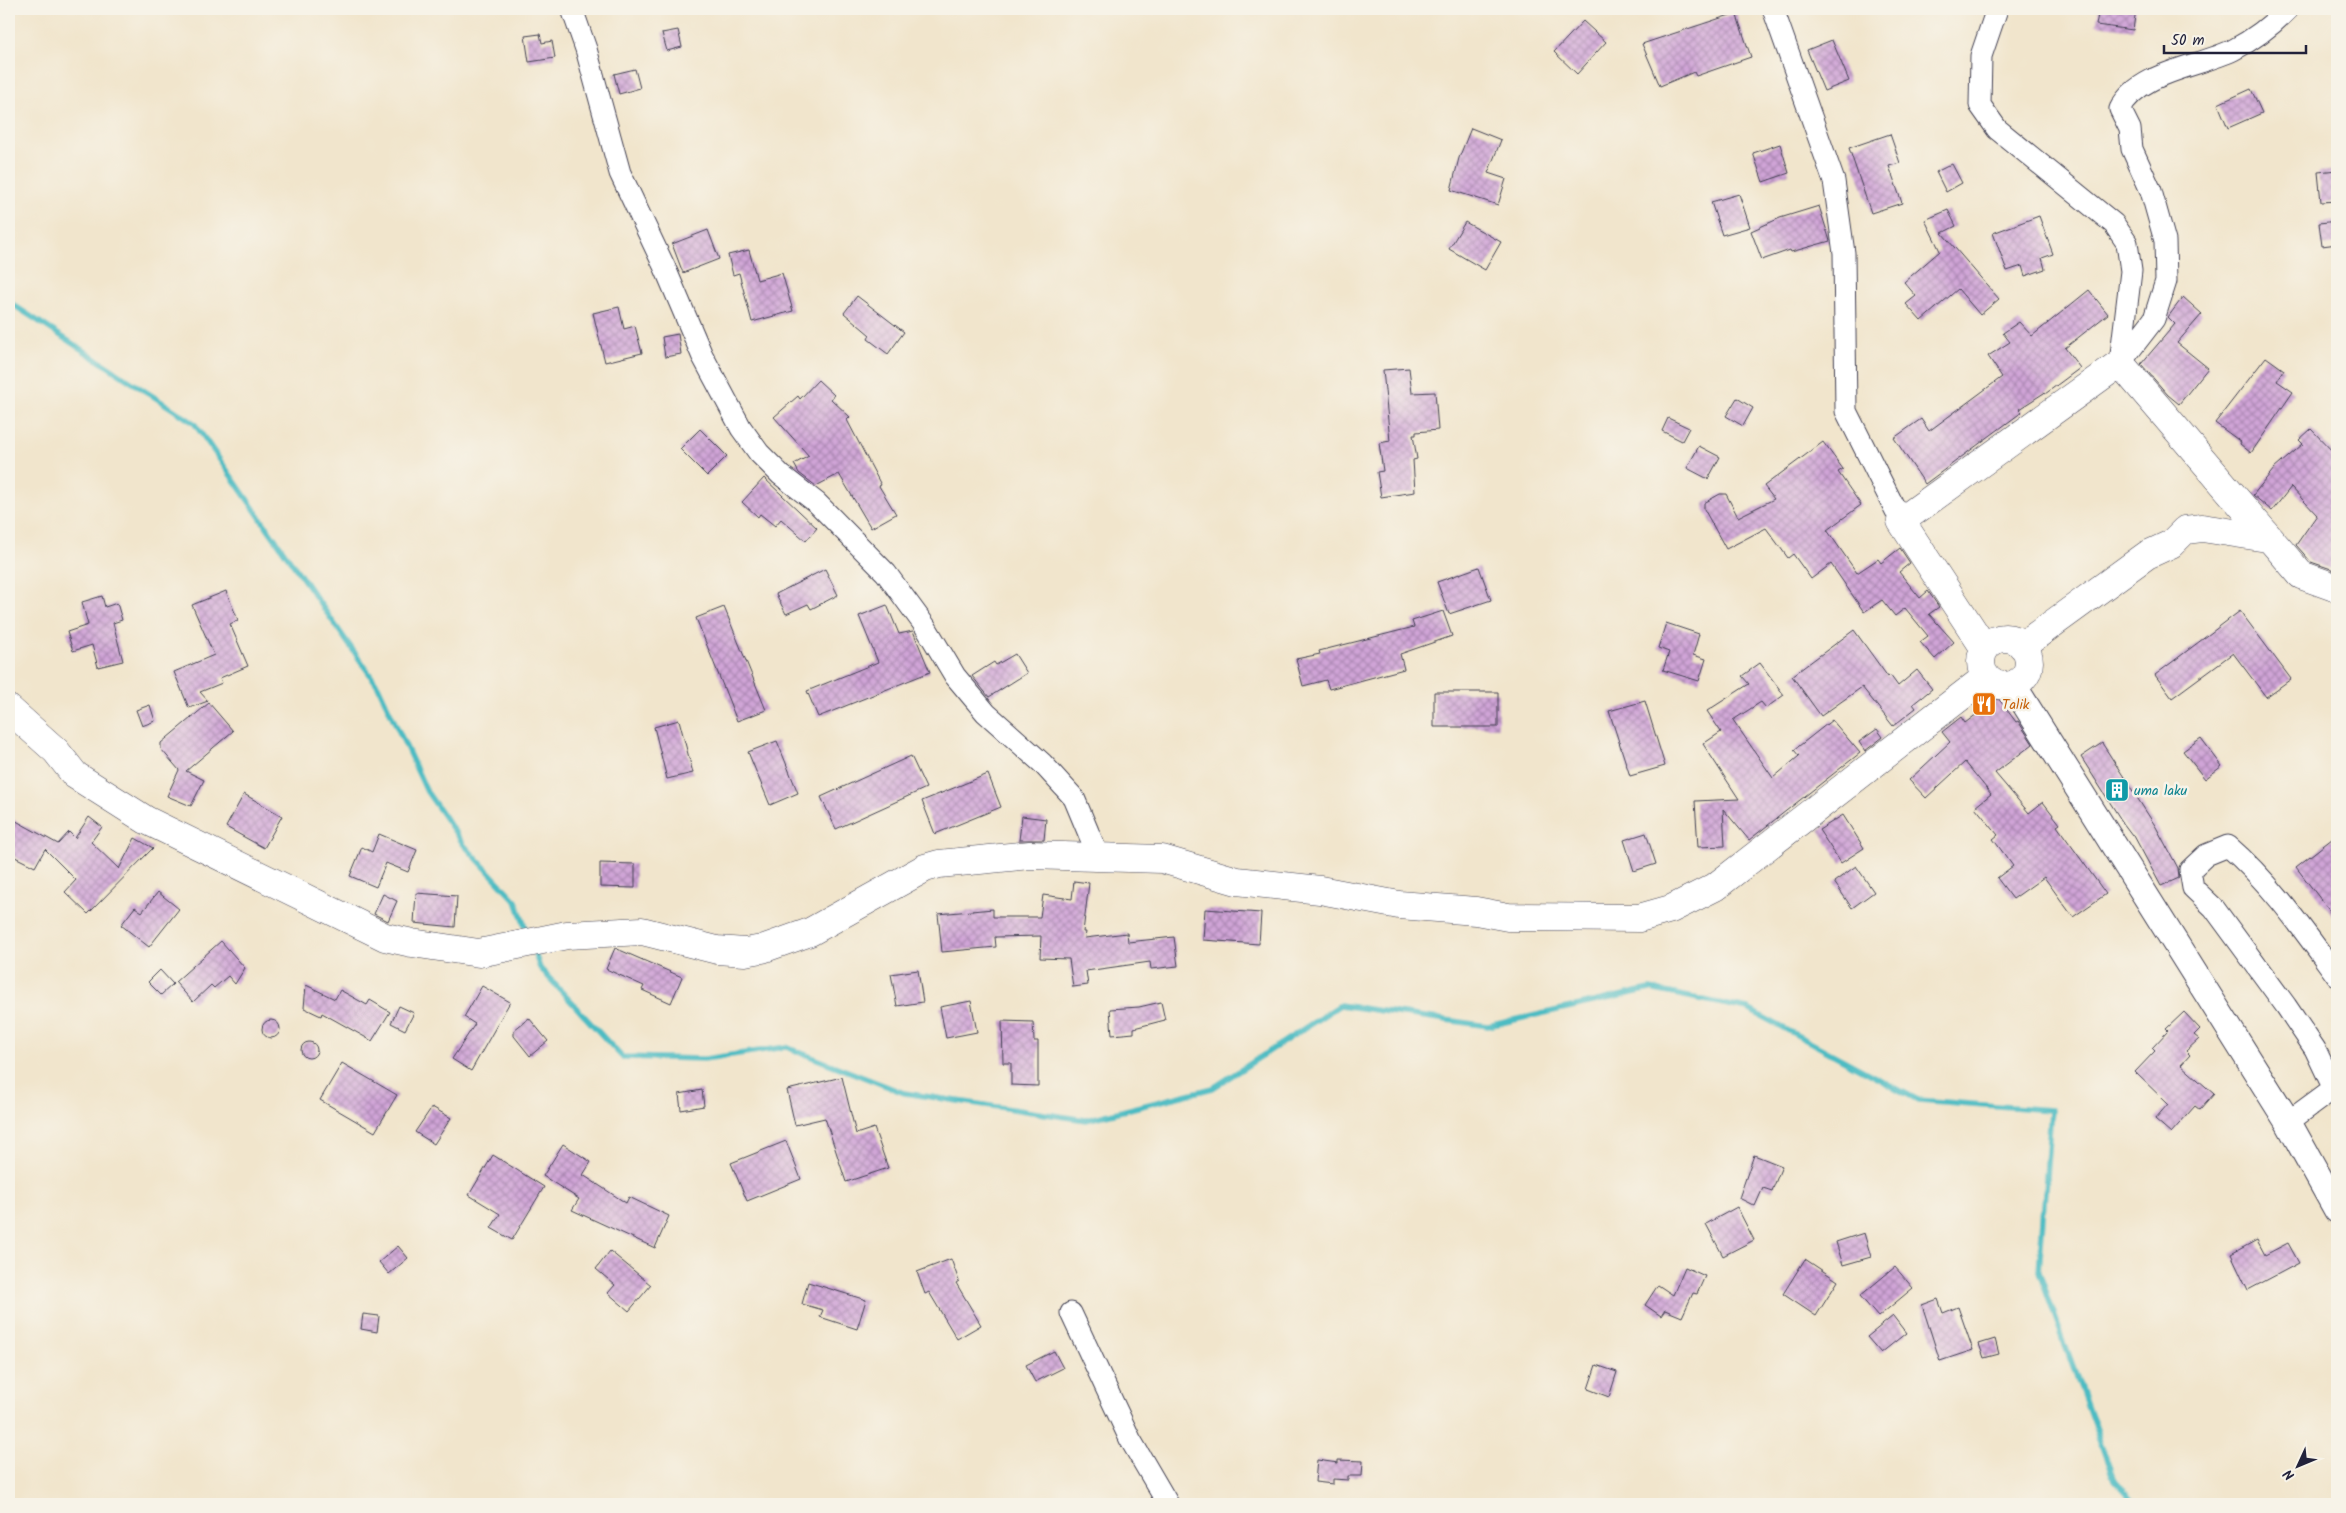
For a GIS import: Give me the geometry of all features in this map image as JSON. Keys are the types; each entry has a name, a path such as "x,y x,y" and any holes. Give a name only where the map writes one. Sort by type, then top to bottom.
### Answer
{"main road":[{"path":"1985,649 1901,521 2120,363 2267,538 2301,575 2337,588"},
{"path":"2022,646 2147,555 2171,544 2185,530 2202,528 2267,538"},
{"path":"2007,639 2022,646 2027,654 2029,663 2026,673 2021,680 2013,685 1998,685 1986,677 1981,663 1985,649 1991,643 2007,639"},
{"path":"9,709 56,751 76,775 146,820 385,937 479,953 567,935 642,931 717,950 754,950 810,932 925,868 939,864 1030,855 1162,859 1237,881 1320,890 1399,905 1476,911 1508,917 1639,918 1678,906 1715,887 1986,677"}],"street":[{"path":"572,9 586,49 620,174 666,268 702,355 741,428 759,453 780,475 817,503 886,573 926,626 955,676 1013,738 1042,763 1074,798 1099,858"},
{"path":"1773,9 1834,181 1844,253 1846,411 1901,521"},
{"path":"1997,9 1981,56 1980,105 1997,129 2114,224 2127,243 2131,270 2120,363"},
{"path":"2120,363 2154,319 2166,280 2165,242 2151,191 2132,149 2130,129 2120,109 2126,98 2146,82 2244,44 2268,29 2288,9"},
{"path":"2013,685 2288,1122 2337,1210"},
{"path":"2288,1122 2336,1087 2315,1049 2286,1006 2214,908 2193,888 2190,870 2206,855 2228,846 2248,863 2301,927 2337,976"},
{"path":"1071,1313 1130,1439 1168,1504"}],"building":[{"path":"2099,9 2136,9 2133,30 2096,25"},
{"path":"1736,13 1751,57 1696,76 1694,72 1660,86 1642,44"},
{"path":"1583,21 1606,42 1577,74 1554,52"},
{"path":"678,30 682,47 667,51 662,33"},
{"path":"540,34 542,43 552,41 555,58 529,62 525,36"},
{"path":"1832,40 1849,81 1824,91 1807,50"},
{"path":"635,69 640,88 619,94 614,74"},
{"path":"2251,89 2262,113 2228,128 2218,104"},
{"path":"1471,128 1501,140 1488,173 1506,179 1498,205 1451,190 1459,158"},
{"path":"1890,134 1900,163 1889,166 1902,203 1871,213 1849,148"},
{"path":"1780,144 1789,173 1763,182 1753,153"},
{"path":"1952,164 1962,183 1946,192 1936,172"},
{"path":"2337,170 2337,201 2321,202 2318,172"},
{"path":"1739,194 1750,227 1722,235 1711,202"},
{"path":"1819,206 1830,241 1791,252 1790,250 1762,260 1751,231 1780,218"},
{"path":"1948,210 1956,226 1942,233 1999,299 1980,315 1958,289 1921,321 1906,304 1916,296 1904,282 1940,251 1925,220"},
{"path":"2039,216 2053,254 2042,258 2045,269 2025,276 2022,266 2007,271 1993,233"},
{"path":"2337,221 2337,244 2322,246 2319,223"},
{"path":"1465,222 1501,242 1485,270 1449,249"},
{"path":"708,230 719,259 683,273 672,244"},
{"path":"749,250 757,280 782,273 793,311 752,322 739,273 733,275 728,255"},
{"path":"2089,290 2108,314 2065,348 2080,368 2045,394 2019,409 2022,412 1925,484 1894,438 1921,419 1929,431 2002,377 1988,356 2010,342 2003,333 2019,322 2032,336"},
{"path":"857,296 904,332 888,354 868,339 870,335 844,313"},
{"path":"2183,297 2202,314 2177,343 2208,368 2179,404 2168,395 2141,364 2175,324 2168,317"},
{"path":"619,307 624,329 635,326 642,353 605,362 593,313"},
{"path":"678,334 681,354 665,357 662,337"},
{"path":"2266,357 2284,370 2277,381 2293,392 2251,453 2240,444 2241,442 2215,423"},
{"path":"1409,368 1412,393 1435,392 1438,430 1416,432 1416,435 1413,435 1417,459 1413,460 1415,492 1381,497 1377,472 1383,471 1379,443 1390,441 1383,370"},
{"path":"818,380 834,395 831,399 850,417 847,420 881,485 879,486 896,514 871,528 839,474 816,486 799,473 794,464 809,456 774,417 798,396 800,399"},
{"path":"1737,398 1753,408 1743,426 1726,416"},
{"path":"1668,418 1689,428 1682,441 1662,431"},
{"path":"700,429 727,456 707,476 680,449"},
{"path":"2311,429 2337,456 2337,571 2311,562 2296,545 2317,515 2291,487 2272,511 2253,495 2274,469 2303,444 2299,440"},
{"path":"1823,442 1843,469 1838,472 1861,505 1827,530 1857,573 1878,559 1881,563 1900,548 1910,563 1899,572 1920,598 1928,591 1939,607 1929,614 1954,642 1935,659 1920,642 1928,636 1905,608 1895,616 1882,600 1864,612 1831,564 1811,579 1793,554 1788,558 1766,528 1726,549 1704,509 1704,503 1720,494 1726,494 1738,517 1774,499 1764,486"},
{"path":"1699,446 1720,457 1708,479 1687,468"},
{"path":"764,478 817,528 806,541 781,519 775,526 760,514 758,517 742,502"},
{"path":"1479,567 1491,600 1449,614 1437,582"},
{"path":"825,569 838,595 811,609 808,604 786,614 776,594"},
{"path":"226,591 238,620 230,624 248,666 220,678 222,683 200,692 208,701 189,708 174,672 214,655 192,605"},
{"path":"102,596 105,607 117,603 122,620 113,623 123,661 98,667 92,645 73,651 67,632 88,625 82,602"},
{"path":"887,605 899,634 913,631 930,672 818,717 807,691 878,662 859,616"},
{"path":"724,607 766,710 737,721 696,618"},
{"path":"1443,611 1452,636 1400,654 1404,669 1329,689 1326,680 1303,686 1296,659 1320,654 1319,651 1414,627 1412,621"},
{"path":"2240,611 2291,679 2266,697 2233,653 2172,698 2155,675"},
{"path":"1666,623 1699,634 1693,655 1706,659 1699,681 1663,670 1669,652 1658,648"},
{"path":"1854,630 1888,677 1890,675 1898,686 1917,670 1932,689 1913,704 1916,708 1893,726 1862,687 1821,716 1792,676"},
{"path":"1015,654 1027,673 989,697 972,676 994,662 996,665"},
{"path":"1760,663 1784,695 1766,708 1761,702 1733,720 1773,778 1799,756 1794,750 1832,720 1860,753 1749,840 1723,809 1725,846 1698,847 1695,801 1739,799 1703,744 1721,732 1707,711 1749,684 1742,676"},
{"path":"1434,692 1498,692 1498,727 1434,727"},
{"path":"1998,698 2016,722 2018,721 2033,744 1995,773 2029,813 2043,802 2060,824 2057,826 2106,894 2073,917 2044,877 2013,899 1997,878 2013,866 1993,839 1998,835 1975,807 1991,794 1965,762 1926,798 1909,780 1950,742 1942,732 1961,717 1965,723"},
{"path":"1645,701 1665,766 1630,776 1609,711"},
{"path":"209,703 233,731 186,771 204,780 191,806 167,796 179,770 161,749 161,743"},
{"path":"150,705 155,721 142,726 136,710"},
{"path":"679,720 693,773 667,779 654,727"},
{"path":"1877,729 1883,737 1865,751 1859,742"},
{"path":"2201,738 2222,766 2205,779 2183,751"},
{"path":"777,741 798,793 770,805 748,752"},
{"path":"2102,743 2156,827 2178,868 2179,878 2161,886 2133,834 2123,823 2081,757"},
{"path":"911,756 926,788 836,829 821,797"},
{"path":"988,774 1001,807 935,834 922,801"},
{"path":"244,794 282,816 264,848 226,827"},
{"path":"1843,815 1864,848 1841,863 1819,830"},
{"path":"1022,816 1046,819 1044,840 1019,840"},
{"path":"9,817 58,844 69,832 75,838 89,817 102,827 91,842 119,869 135,838 153,848 88,914 65,892 76,880 45,849 35,867 9,854"},
{"path":"1646,833 1656,864 1634,871 1624,840"},
{"path":"379,834 417,850 408,872 386,863 376,887 350,876 362,847 372,852"},
{"path":"2337,835 2337,921 2296,867"},
{"path":"600,863 635,864 635,888 600,887"},
{"path":"1856,866 1874,892 1852,908 1834,882"},
{"path":"1074,881 1089,883 1083,932 1086,932 1085,938 1127,933 1128,942 1174,937 1178,966 1151,969 1150,962 1086,971 1088,985 1073,987 1069,959 1040,958 1041,936 995,937 996,947 942,952 938,914 993,909 993,917 1040,917 1043,895 1072,899"},
{"path":"158,892 179,909 149,947 121,925 135,907 142,912"},
{"path":"416,893 457,896 455,927 414,923"},
{"path":"383,894 397,901 388,921 374,914"},
{"path":"1205,909 1261,913 1259,944 1203,940"},
{"path":"221,941 245,968 235,984 228,976 214,988 211,985 193,1002 175,982"},
{"path":"615,948 682,977 671,1003 642,990 644,986 606,969"},
{"path":"160,970 173,984 161,995 148,982"},
{"path":"918,970 923,1002 897,1006 891,974"},
{"path":"306,985 335,999 340,990 367,1005 370,1000 390,1012 372,1041 322,1013 321,1016 304,1008"},
{"path":"482,986 510,1002 471,1071 452,1059 475,1024 464,1017"},
{"path":"971,1001 977,1032 946,1038 940,1007"},
{"path":"1161,1002 1165,1020 1134,1028 1134,1033 1112,1035 1110,1009 1139,1007"},
{"path":"399,1006 414,1013 405,1030 391,1023"},
{"path":"2184,1012 2200,1029 2194,1035 2199,1039 2186,1051 2190,1055 2181,1065 2214,1094 2200,1110 2195,1106 2171,1133 2155,1119 2168,1104 2135,1072 2155,1051 2152,1048 2168,1031 2166,1029"},
{"path":"529,1018 548,1041 530,1056 514,1036 514,1030"},
{"path":"271,1020 277,1023 280,1029 277,1035 271,1038 265,1035 262,1029 265,1023"},
{"path":"1002,1021 1033,1022 1034,1041 1038,1041 1038,1086 1011,1085 1011,1063 1003,1063"},
{"path":"306,1042 312,1042 317,1047 315,1056 306,1058 301,1053 301,1047"},
{"path":"342,1063 397,1095 375,1132 320,1100"},
{"path":"842,1077 856,1134 874,1128 888,1168 846,1182 825,1118 795,1125 787,1090"},
{"path":"702,1090 704,1106 681,1110 679,1094"},
{"path":"432,1107 451,1118 434,1144 415,1132"},
{"path":"786,1141 801,1179 747,1201 731,1163"},
{"path":"563,1144 591,1162 583,1175 626,1203 629,1197 669,1216 655,1248 572,1210 579,1199 543,1176"},
{"path":"493,1155 544,1187 512,1240 491,1228 500,1214 469,1195"},
{"path":"1754,1155 1782,1166 1772,1191 1763,1188 1755,1206 1739,1198"},
{"path":"1737,1207 1754,1240 1723,1256 1706,1224"},
{"path":"1864,1233 1871,1257 1843,1265 1836,1242"},
{"path":"2257,1240 2265,1255 2288,1243 2299,1263 2248,1290 2231,1254"},
{"path":"398,1246 408,1258 389,1274 379,1262"},
{"path":"610,1251 651,1285 629,1311 608,1293 615,1285 596,1269"},
{"path":"951,1259 959,1281 956,1283 981,1325 957,1339 929,1292 925,1294 917,1272"},
{"path":"1805,1259 1838,1281 1816,1316 1783,1294"},
{"path":"1685,1267 1705,1276 1697,1294 1693,1293 1682,1317 1665,1310 1661,1316 1645,1305 1658,1285 1673,1295"},
{"path":"1895,1267 1913,1288 1878,1317 1860,1296"},
{"path":"808,1282 866,1300 857,1329 820,1317 823,1310 802,1304"},
{"path":"1938,1299 1943,1313 1958,1307 1973,1350 1940,1361 1922,1305"},
{"path":"363,1314 379,1316 377,1332 361,1329"},
{"path":"1893,1316 1906,1333 1881,1353 1867,1337"},
{"path":"1995,1339 1999,1354 1984,1358 1979,1344"},
{"path":"1054,1351 1063,1368 1035,1382 1026,1365"},
{"path":"1596,1365 1617,1372 1609,1397 1588,1389"},
{"path":"1317,1460 1338,1463 1338,1460 1363,1461 1362,1476 1348,1476 1348,1480 1333,1479 1333,1484 1315,1482"}],"waterway":[{"path":"9,302 194,423 378,686 427,792 464,845 516,901 528,935"},
{"path":"533,948 540,968 622,1057 704,1059 786,1047 904,1093 1086,1120 1213,1088 1340,1005 1488,1026 1650,989 1748,1009 1918,1100 2051,1110 2039,1272 2114,1480 2136,1504"}],"place":[{"name":"Talik","path":"1984,704"},
{"name":"uma laku","path":"2117,790"}]}
